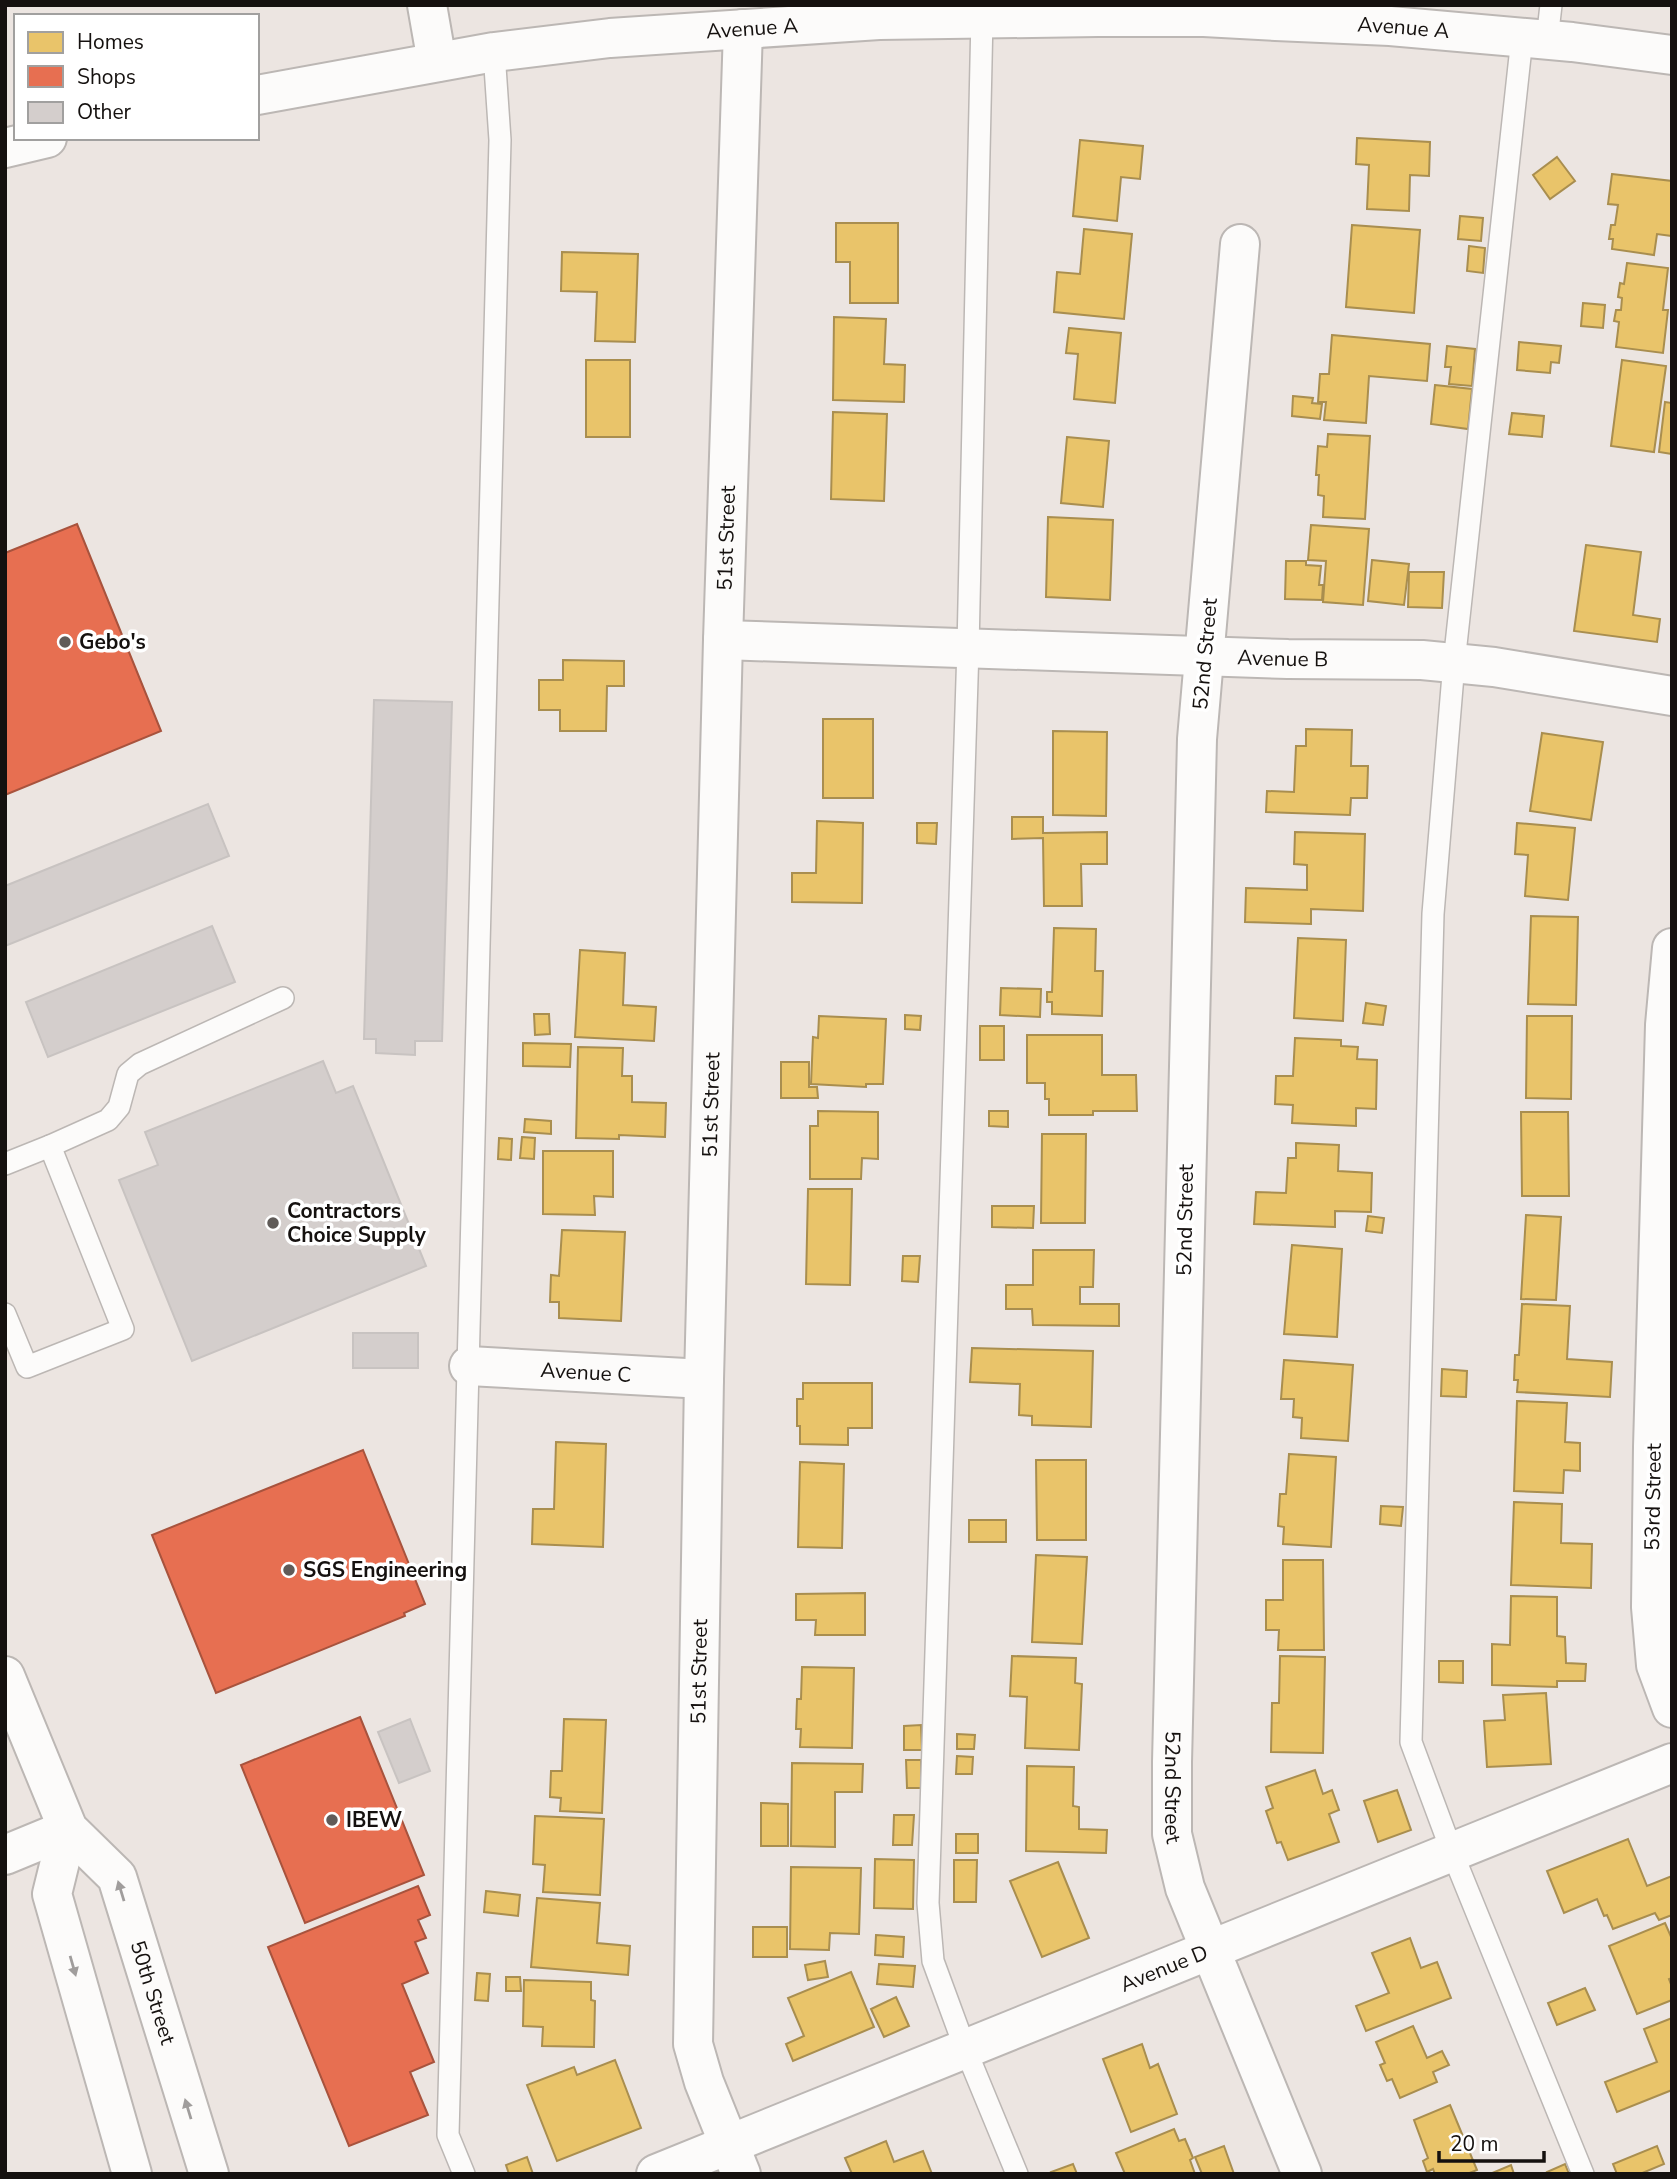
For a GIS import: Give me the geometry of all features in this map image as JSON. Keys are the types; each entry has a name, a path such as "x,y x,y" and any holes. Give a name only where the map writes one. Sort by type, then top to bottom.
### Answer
{"street":[{"path":"427,5 437,62"},
{"name":"Avenue A","path":"259,95 494,52 610,38 879,20 982,17 1204,18 1391,26 1540,28 1672,55"},
{"name":"51st Street","path":"735,2159 704,2082 694,2044 704,1379 723,640 743,29"},
{"path":"5,148 39,140"},
{"name":"52nd Street","path":"1240,244 1197,738 1172,1835 1185,1888 1302,2174"},
{"name":"Avenue B","path":"723,640 1205,657 1422,660 1494,667 1672,696"},
{"name":"53rd Street","path":"1672,948 1665,1038 1651,1607 1656,1665 1672,1708"},
{"name":"Avenue C","path":"469,1366 704,1379"},
{"name":"50th Street","path":"5,1676 68,1829 117,1877 209,2174"},
{"name":"Avenue D","path":"656,2174 735,2159 965,2048 1672,1763"},
{"path":"5,1855 68,1829"},
{"path":"68,1829 52,1894 132,2174"}],"lane":[{"path":"982,17 968,648 928,1903 933,1961 965,2048 1017,2174"},
{"path":"1540,28 1454,663 1433,914 1411,1742 1452,1852 1583,2174"},
{"path":"464,2174 448,2135 500,140 494,52"},
{"path":"5,1164 108,1120 119,1107 128,1074 140,1064 283,998"},
{"path":"5,1314 27,1367 124,1329 50,1146"}],"building: Homes":[{"path":"1357,138 1430,142 1429,176 1410,175 1409,211 1367,209 1369,165 1356,164"},
{"path":"1080,140 1143,146 1140,179 1121,177 1117,221 1073,216"},
{"path":"1557,157 1575,181 1550,199 1533,175"},
{"path":"1612,174 1672,181 1672,236 1657,234 1654,255 1612,249 1613,239 1609,239 1611,225 1615,225 1618,205 1608,204"},
{"path":"1460,216 1483,218 1481,241 1458,239"},
{"path":"836,223 898,223 898,303 850,303 850,262 836,262"},
{"path":"1352,225 1420,230 1414,313 1346,307"},
{"path":"1084,229 1132,234 1124,319 1054,312 1057,272 1080,274"},
{"path":"1469,246 1485,248 1483,273 1467,271"},
{"path":"562,252 638,254 635,342 595,341 597,292 561,291"},
{"path":"1627,263 1668,268 1663,310 1668,310 1663,353 1616,347 1619,322 1614,321 1616,310 1621,310 1622,298 1618,297 1620,283 1624,284"},
{"path":"1583,303 1605,305 1603,328 1581,326"},
{"path":"834,317 886,319 884,364 905,365 904,402 833,400"},
{"path":"1069,328 1121,333 1115,403 1074,399 1078,354 1066,353"},
{"path":"1332,335 1430,344 1427,381 1369,376 1366,423 1324,420 1326,402 1318,402 1320,374 1329,374"},
{"path":"1519,342 1561,346 1559,363 1551,362 1550,373 1517,370"},
{"path":"1447,346 1475,349 1472,386 1449,384 1451,367 1445,367"},
{"path":"586,360 630,360 630,437 586,437"},
{"path":"1622,360 1666,366 1654,452 1611,446"},
{"path":"1435,385 1472,389 1468,429 1431,424"},
{"path":"1293,396 1313,398 1312,403 1322,404 1320,419 1292,416"},
{"path":"1665,402 1672,403 1672,454 1659,452"},
{"path":"833,412 887,414 884,501 831,499"},
{"path":"1512,413 1544,416 1542,437 1509,434"},
{"path":"1328,434 1370,436 1365,519 1323,517 1324,496 1318,495 1319,475 1316,475 1318,446 1327,447"},
{"path":"1067,437 1109,441 1103,507 1061,503"},
{"path":"1048,517 1113,520 1110,600 1046,597"},
{"path":"1311,525 1369,529 1363,605 1323,602 1326,561 1308,560"},
{"path":"1586,545 1641,552 1633,615 1660,619 1657,642 1574,631"},
{"path":"1372,560 1409,564 1404,605 1368,601"},
{"path":"1286,561 1306,561 1306,565 1321,566 1319,585 1323,585 1322,600 1285,599"},
{"path":"1409,572 1444,572 1442,608 1408,607"},
{"path":"563,660 624,661 624,686 607,686 606,731 560,731 560,710 539,710 539,680 563,680"},
{"path":"823,719 873,719 873,798 823,798"},
{"path":"1306,729 1352,730 1351,766 1368,766 1367,798 1351,798 1350,815 1266,812 1267,791 1294,792 1296,746 1306,746"},
{"path":"1053,731 1107,732 1106,816 1053,815"},
{"path":"1542,733 1603,742 1591,820 1530,811"},
{"path":"1012,817 1043,817 1043,833 1107,832 1107,864 1081,864 1082,906 1044,906 1043,838 1012,839"},
{"path":"817,821 863,823 862,903 792,902 792,873 816,873"},
{"path":"917,823 937,823 936,844 917,843"},
{"path":"1517,823 1575,828 1568,900 1525,896 1528,855 1515,854"},
{"path":"1295,832 1365,834 1363,911 1311,909 1311,924 1245,922 1246,888 1307,890 1307,865 1294,864"},
{"path":"1531,916 1578,917 1576,1005 1528,1004"},
{"path":"1054,928 1096,929 1095,971 1103,971 1102,1016 1052,1014 1052,1002 1047,1002 1047,992 1052,992"},
{"path":"1298,938 1346,940 1343,1021 1294,1018"},
{"path":"580,950 625,953 623,1005 656,1007 654,1041 575,1037"},
{"path":"1001,988 1041,989 1040,1017 1000,1015"},
{"path":"1366,1003 1386,1006 1383,1025 1363,1023"},
{"path":"534,1014 549,1014 550,1034 535,1035"},
{"path":"905,1015 921,1016 920,1030 905,1029"},
{"path":"819,1016 886,1019 883,1084 866,1084 866,1087 811,1084 813,1037 818,1038"},
{"path":"1527,1016 1572,1016 1571,1099 1526,1098"},
{"path":"980,1026 1004,1026 1004,1060 980,1060"},
{"path":"1027,1035 1102,1035 1102,1075 1136,1075 1137,1111 1049,1115 1045,1083 1027,1083"},
{"path":"1295,1038 1341,1040 1341,1046 1358,1047 1357,1059 1377,1060 1376,1109 1356,1108 1356,1126 1292,1123 1293,1105 1275,1104 1276,1076 1293,1076"},
{"path":"523,1043 571,1044 570,1067 523,1066"},
{"path":"578,1047 623,1048 622,1076 632,1076 632,1102 666,1103 665,1137 619,1135 619,1139 576,1138"},
{"path":"781,1062 809,1062 809,1087 817,1087 818,1098 781,1098"},
{"path":"818,1111 878,1112 878,1159 862,1158 861,1179 810,1179 810,1126 818,1126"},
{"path":"989,1111 1008,1111 1008,1127 989,1126"},
{"path":"1521,1112 1568,1112 1569,1196 1522,1196"},
{"path":"525,1119 551,1121 551,1134 524,1132"},
{"path":"1042,1134 1086,1134 1085,1223 1041,1223"},
{"path":"522,1137 535,1138 534,1159 520,1158"},
{"path":"499,1138 512,1139 511,1160 498,1159"},
{"path":"1296,1143 1339,1145 1338,1171 1372,1173 1371,1212 1335,1211 1335,1227 1254,1224 1256,1192 1286,1193 1288,1158 1296,1158"},
{"path":"543,1151 613,1151 613,1197 594,1196 595,1215 543,1214"},
{"path":"808,1189 852,1189 850,1285 806,1284"},
{"path":"992,1206 1034,1206 1033,1228 992,1227"},
{"path":"1526,1215 1561,1217 1556,1300 1521,1299"},
{"path":"1368,1216 1384,1218 1382,1233 1366,1231"},
{"path":"562,1230 625,1232 621,1321 559,1318 559,1302 550,1302 551,1275 559,1276"},
{"path":"1292,1245 1342,1249 1337,1337 1284,1334"},
{"path":"1033,1250 1094,1250 1093,1287 1080,1287 1080,1304 1119,1304 1119,1326 1033,1325 1032,1309 1006,1309 1006,1285 1033,1285"},
{"path":"903,1256 920,1256 918,1282 902,1281"},
{"path":"1522,1304 1570,1306 1567,1359 1612,1362 1610,1397 1517,1392 1518,1380 1514,1380 1515,1355 1519,1355"},
{"path":"972,1348 1093,1351 1091,1427 1032,1425 1032,1416 1019,1415 1020,1384 970,1382"},
{"path":"1284,1360 1353,1365 1348,1441 1301,1438 1302,1418 1293,1417 1294,1399 1281,1399"},
{"path":"1442,1369 1467,1371 1466,1397 1441,1396"},
{"path":"803,1383 872,1383 872,1428 848,1428 848,1445 800,1444 797,1399 803,1399"},
{"path":"1517,1401 1567,1403 1565,1442 1580,1443 1580,1471 1564,1470 1563,1493 1514,1491"},
{"path":"556,1442 606,1444 603,1547 532,1544 533,1509 554,1509"},
{"path":"1289,1454 1336,1457 1331,1547 1283,1544 1284,1527 1278,1526 1280,1494 1286,1494"},
{"path":"1036,1460 1086,1460 1086,1540 1037,1540"},
{"path":"800,1462 844,1464 842,1548 798,1547"},
{"path":"1514,1502 1562,1504 1561,1543 1592,1544 1591,1588 1511,1585"},
{"path":"1381,1506 1403,1507 1401,1526 1380,1524"},
{"path":"969,1520 1006,1520 1006,1542 969,1542"},
{"path":"1036,1555 1087,1557 1082,1644 1032,1642"},
{"path":"1283,1560 1323,1560 1324,1650 1278,1650 1279,1630 1266,1630 1266,1600 1283,1600"},
{"path":"865,1593 865,1635 815,1635 816,1620 796,1620 796,1594"},
{"path":"1511,1596 1557,1597 1557,1636 1565,1637 1566,1663 1586,1664 1585,1681 1557,1681 1557,1687 1492,1685 1492,1644 1510,1645"},
{"path":"1012,1656 1076,1658 1075,1683 1082,1684 1079,1750 1025,1748 1027,1697 1010,1696"},
{"path":"1280,1656 1325,1657 1323,1753 1271,1752 1272,1703 1279,1703"},
{"path":"1439,1661 1463,1661 1463,1683 1439,1682"},
{"path":"802,1667 854,1668 852,1748 800,1747 801,1729 796,1729"},
{"path":"1546,1693 1551,1764 1487,1767 1484,1721 1505,1720 1503,1695"},
{"path":"564,1719 606,1720 602,1813 560,1811 561,1798 550,1797 551,1771 562,1771"},
{"path":"921,1725 922,1750 904,1750 904,1726"},
{"path":"957,1734 975,1735 974,1749 957,1749"},
{"path":"957,1756 973,1757 972,1774 956,1774"},
{"path":"906,1760 921,1760 921,1788 907,1788"},
{"path":"792,1763 863,1764 862,1792 835,1792 835,1847 791,1846"},
{"path":"1027,1766 1074,1767 1073,1806 1079,1807 1079,1829 1107,1830 1106,1853 1026,1851"},
{"path":"1315,1770 1323,1794 1332,1790 1339,1810 1329,1814 1339,1842 1288,1860 1281,1842 1277,1843 1266,1811 1273,1808 1266,1787"},
{"path":"1397,1790 1411,1830 1378,1842 1364,1801"},
{"path":"761,1803 788,1804 788,1846 761,1846"},
{"path":"894,1815 914,1815 912,1845 893,1845"},
{"path":"535,1816 604,1819 600,1895 543,1892 545,1865 533,1864"},
{"path":"956,1834 978,1834 978,1853 956,1853"},
{"path":"1628,1839 1647,1886 1672,1876 1672,1915 1659,1920 1655,1913 1613,1929 1597,1899 1564,1913 1547,1871"},
{"path":"875,1859 914,1860 913,1909 874,1908"},
{"path":"954,1860 977,1860 976,1902 954,1902"},
{"path":"1058,1862 1089,1938 1042,1957 1010,1881"},
{"path":"791,1867 861,1868 859,1934 830,1933 829,1950 790,1949"},
{"path":"486,1891 520,1895 518,1916 484,1912"},
{"path":"537,1898 600,1903 597,1943 630,1946 628,1975 531,1967"},
{"path":"1665,1923 1672,1939 1672,1978 1669,1979 1672,2000 1637,2014 1609,1946"},
{"path":"753,1927 787,1927 787,1957 753,1957"},
{"path":"876,1935 904,1937 903,1957 875,1955"},
{"path":"1410,1938 1421,1968 1437,1962 1451,1998 1366,2031 1356,2006 1389,1993 1372,1953"},
{"path":"825,1961 828,1977 808,1980 805,1965"},
{"path":"879,1964 915,1966 913,1987 877,1984"},
{"path":"851,1972 874,2027 793,2061 786,2044 804,2036 788,1998"},
{"path":"477,1973 490,1974 488,2001 475,2000"},
{"path":"506,1977 520,1977 521,1991 506,1991"},
{"path":"524,1980 591,1982 591,2000 595,2001 594,2047 542,2046 543,2027 523,2026"},
{"path":"1585,1988 1595,2010 1557,2025 1548,2003"},
{"path":"896,1997 909,2026 884,2037 871,2009"},
{"path":"1672,2018 1672,2090 1617,2112 1605,2082 1657,2062 1644,2029"},
{"path":"1413,2026 1427,2058 1442,2051 1449,2065 1433,2072 1437,2082 1400,2098 1392,2079 1387,2081 1380,2065 1385,2063 1376,2042"},
{"path":"1142,2044 1150,2068 1158,2064 1177,2114 1131,2132 1103,2059"},
{"path":"615,2060 641,2128 557,2161 527,2085 574,2067 577,2075"},
{"path":"1450,2105 1477,2170 1467,2174 1435,2174 1433,2169 1427,2172 1423,2161 1428,2158 1414,2120"},
{"path":"1174,2129 1179,2141 1185,2139 1193,2158 1190,2160 1195,2174 1125,2174 1116,2153"},
{"path":"886,2141 894,2162 923,2151 932,2174 852,2174 845,2158"},
{"path":"1224,2146 1234,2174 1202,2174 1195,2157"},
{"path":"1657,2146 1664,2164 1640,2174 1617,2174 1613,2164"},
{"path":"527,2157 533,2174 509,2174 506,2165"},
{"path":"1073,2164 1077,2174 1051,2172"},
{"path":"1565,2164 1569,2174 1548,2174 1547,2172"},
{"path":"1511,2165 1514,2174 1490,2174"}],"building: Shops":[{"name":"Gebo's","path":"77,524 161,731 5,795 5,553"},
{"name":"SGS Engineering","path":"363,1450 425,1604 404,1613 405,1616 216,1693 152,1535"},
{"name":"IBEW","path":"360,1717 424,1875 305,1923 241,1765"},
{"path":"418,1886 430,1915 418,1920 426,1938 415,1942 428,1973 402,1984 434,2062 410,2072 428,2115 349,2146 268,1947"}],"building: Other":[{"path":"374,700 452,702 442,1041 415,1041 415,1055 376,1053 376,1039 364,1039"},
{"path":"208,804 229,856 5,946 5,886"},
{"path":"212,926 235,982 48,1057 26,1002"},
{"name":"Contractors Choice Supply","path":"323,1061 336,1093 353,1086 426,1266 192,1361 119,1180 158,1165 145,1132"},
{"path":"353,1333 418,1333 418,1368 353,1368"},
{"path":"410,1719 430,1771 399,1783 378,1732"}],"place":[{"name":"Gebo's","path":"65,642"},
{"name":"Contractors Choice Supply","path":"273,1223"},
{"name":"SGS Engineering","path":"289,1570"},
{"name":"IBEW","path":"332,1820"}]}
